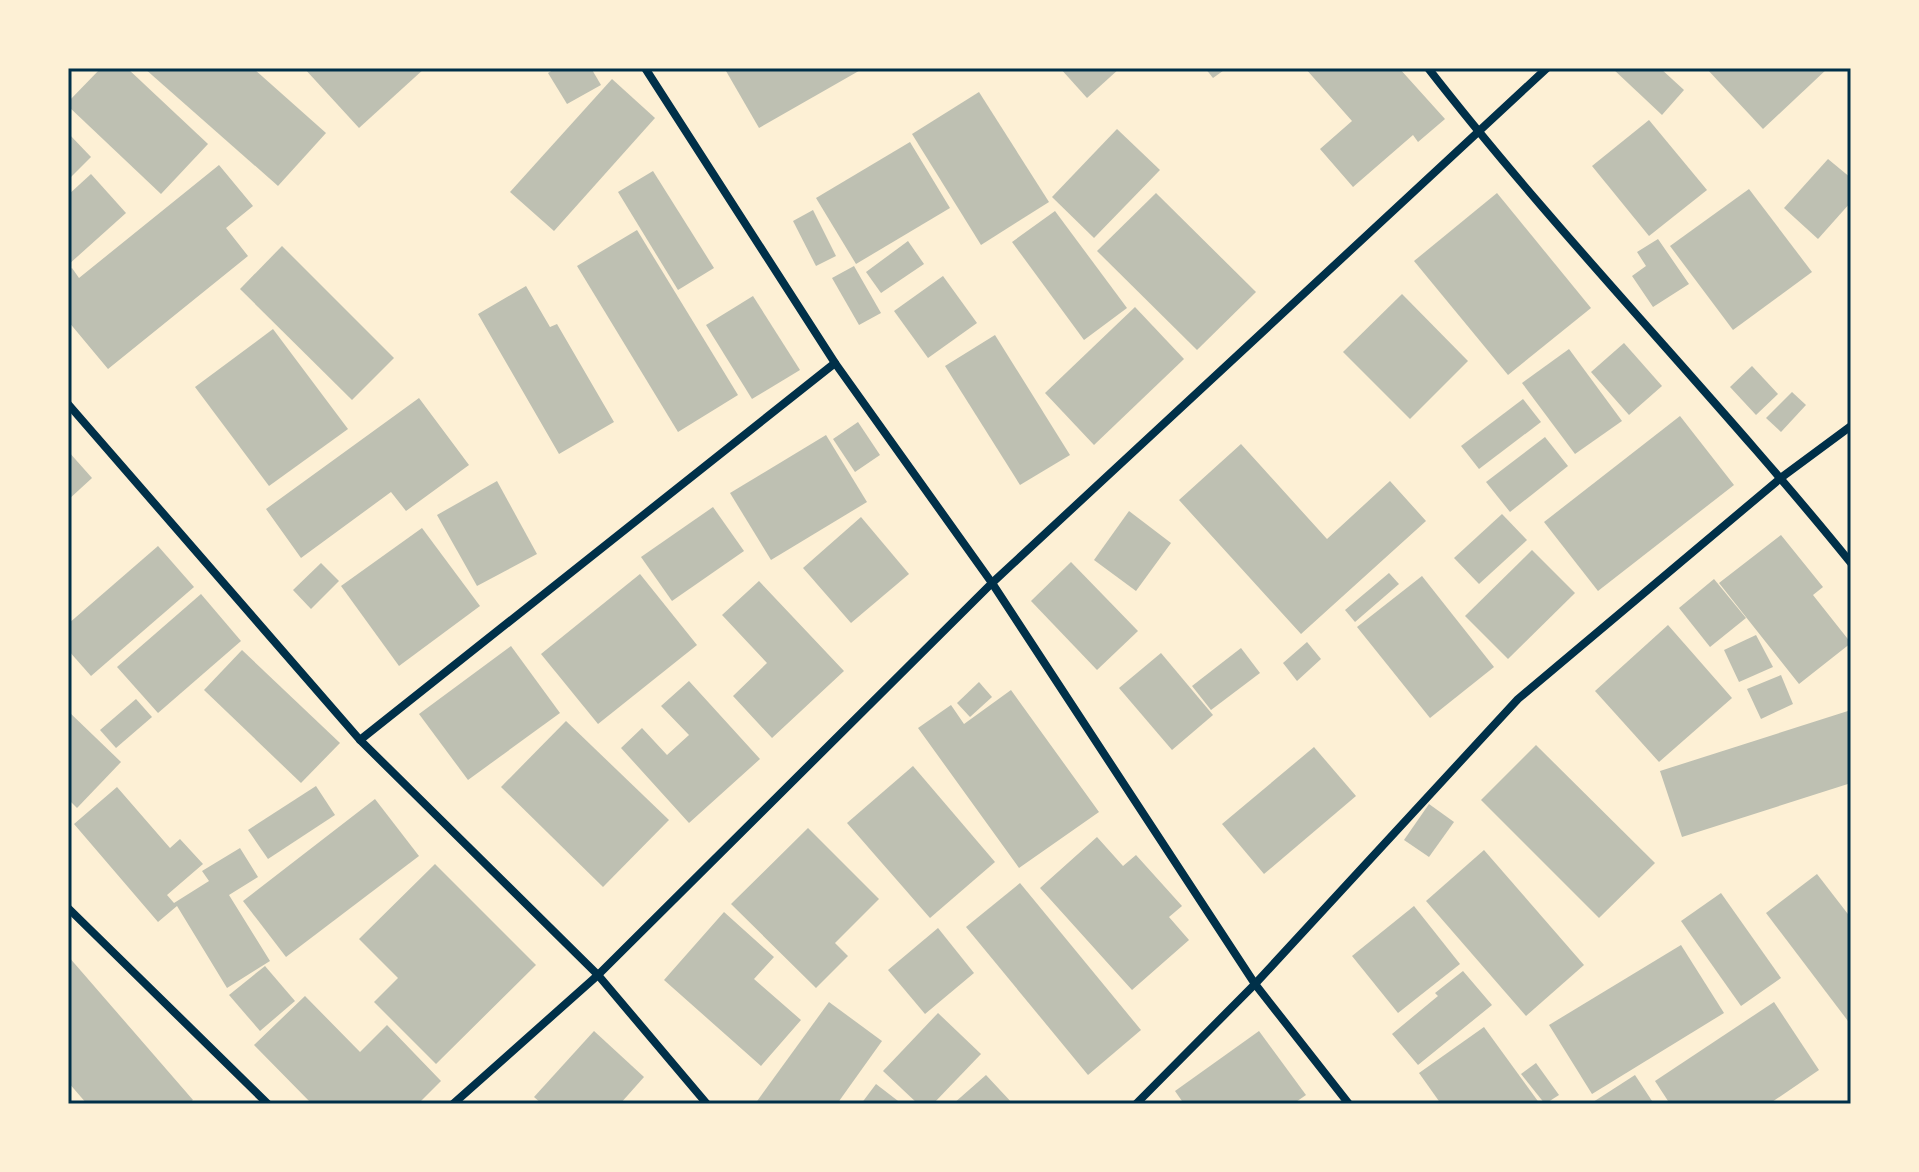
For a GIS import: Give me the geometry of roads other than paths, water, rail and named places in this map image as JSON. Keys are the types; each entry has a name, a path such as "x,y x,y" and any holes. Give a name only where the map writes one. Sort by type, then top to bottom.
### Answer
{"street":[{"path":"645,68 835,363 992,583 1255,984 1349,1104"},
{"path":"1428,68 1479,134 1782,477 1851,563"},
{"path":"453,1104 598,975 992,583 1547,68"},
{"path":"360,740 835,363"},
{"path":"68,404 360,740 598,975 707,1104"},
{"path":"1136,1104 1255,984 1518,699 1782,477 1851,426"},
{"path":"68,908 268,1104"}]}
